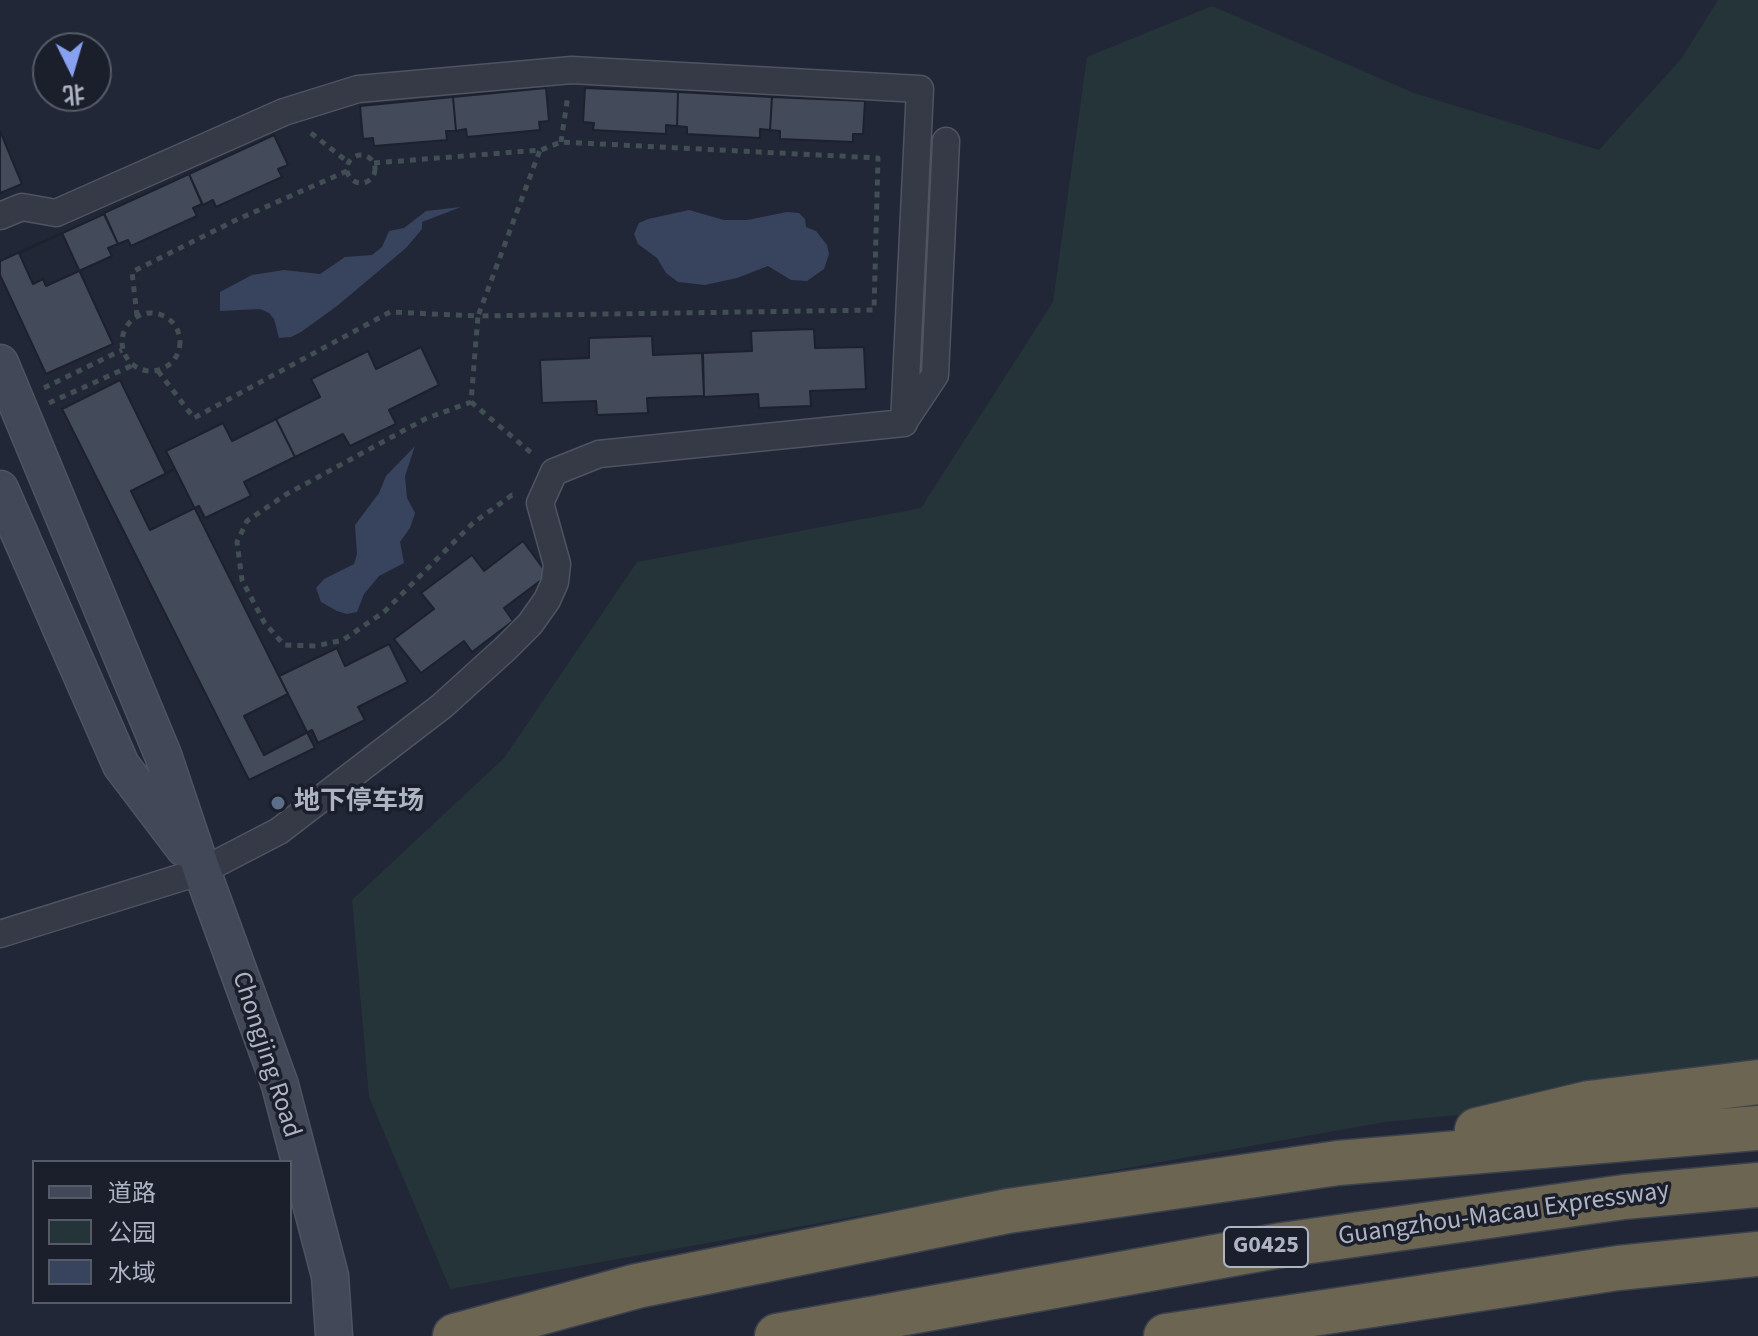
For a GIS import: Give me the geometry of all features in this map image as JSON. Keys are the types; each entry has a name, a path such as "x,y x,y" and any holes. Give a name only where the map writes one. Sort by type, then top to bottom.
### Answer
{"highway":[{"path":"1338,1163 1589,1103 1758,1082"},
{"path":"455,1336 637,1286 992,1214 1338,1163 1758,1128"},
{"name":"Guangzhou-Macau Expressway","path":"777,1336 1282,1245 1624,1197 1758,1185"},
{"path":"1166,1336 1602,1270 1758,1254"}],"street":[{"path":"0,216 22,207 56,213 284,112 358,89 572,70 920,89 904,423"},
{"path":"904,423 935,375 946,141"},
{"name":"Chongjing Road","path":"0,363 163,755 280,1085 330,1276 334,1336"},
{"path":"0,934 202,871 279,831 442,706 530,624 547,600 555,582 557,564 540,503 554,472 599,454 904,423"},
{"path":"0,489 121,765 202,871"}],"path":[{"path":"561,142 572,70"},
{"path":"284,112 348,162"},
{"path":"158,371 194,418 390,312 478,316 874,310 878,158 561,142 541,150 374,163"},
{"path":"471,402 478,316 541,150"},
{"path":"359,155 367,156 374,163 375,172 365,182 351,180 347,171 348,162 359,155"},
{"path":"137,316 132,272 234,221 347,171"},
{"path":"146,313 166,316 179,331 179,351 175,360 158,371 140,370 122,350 125,328 137,316 146,313"},
{"path":"20,408 122,350"},
{"path":"20,408 133,365"},
{"path":"471,402 554,472"},
{"path":"471,402 425,419 285,495 247,521 237,542 242,580 264,622 284,645 316,646 343,640 384,612 473,523 512,495 540,503"}],"green space":[{"path":"1718,0 1758,0 1758,1086 1385,1122 450,1289 369,1097 352,900 504,758 637,562 921,508 1053,302 1087,57 1212,6 1414,93 1599,150 1681,59"}],"water":[{"path":"461,207 422,222 422,229 406,248 337,306 291,337 279,338 274,319 260,309 220,311 220,292 252,275 284,270 320,274 345,257 372,255 382,247 389,231 404,228 426,211"},
{"path":"689,210 724,220 799,213 805,219 806,227 816,231 827,245 829,254 824,269 807,281 791,280 768,266 737,278 705,285 678,282 666,273 657,258 638,244 634,234 639,223 648,219"},
{"path":"415,446 405,476 407,498 415,513 410,528 400,542 404,563 379,576 364,594 357,612 347,614 337,611 321,602 316,588 324,579 354,564 357,554 355,525 379,493 386,476"}],"building":[{"path":"546,88 549,121 539,122 540,130 467,137 466,129 456,131 453,97"},
{"path":"585,88 678,92 677,126 666,125 666,134 593,130 594,123 583,122"},
{"path":"678,92 772,97 770,130 760,129 760,138 687,134 687,127 677,126"},
{"path":"453,97 456,131 446,131 447,140 374,146 373,138 363,139 360,106"},
{"path":"772,97 865,101 863,134 853,134 853,142 780,139 780,131 770,130"},
{"path":"0,131 22,184 0,193"},
{"path":"274,135 288,165 278,169 282,177 216,207 213,200 203,205 189,174"},
{"path":"189,174 202,204 193,208 197,216 131,246 128,240 118,244 104,213"},
{"path":"104,214 118,244 108,248 112,256 46,286 43,279 33,284 19,253"},
{"path":"62,233 113,344 46,374 0,275 0,261"},
{"path":"814,329 815,348 864,347 866,389 810,391 811,406 759,408 758,394 704,397 703,353 752,351 751,331"},
{"path":"652,336 653,355 702,353 704,396 647,398 648,413 597,415 596,401 542,403 540,360 589,358 589,338"},
{"path":"421,347 439,385 389,410 396,424 350,446 343,434 295,457 276,419 320,397 311,379 368,351 376,369"},
{"path":"120,380 166,474 175,469 315,748 249,780 62,409"},
{"path":"276,419 295,457 244,482 251,496 205,518 199,506 150,530 131,491 175,469 166,451 223,423 232,441"},
{"path":"523,541 548,575 504,608 513,621 472,652 464,641 421,673 394,639 434,609 421,593 472,555 484,571"},
{"path":"389,644 408,682 358,707 365,720 318,743 312,730 264,755 244,716 288,694 279,676 337,648 345,666"}],"place":[{"name":"地下停车场","path":"278,803"}]}
